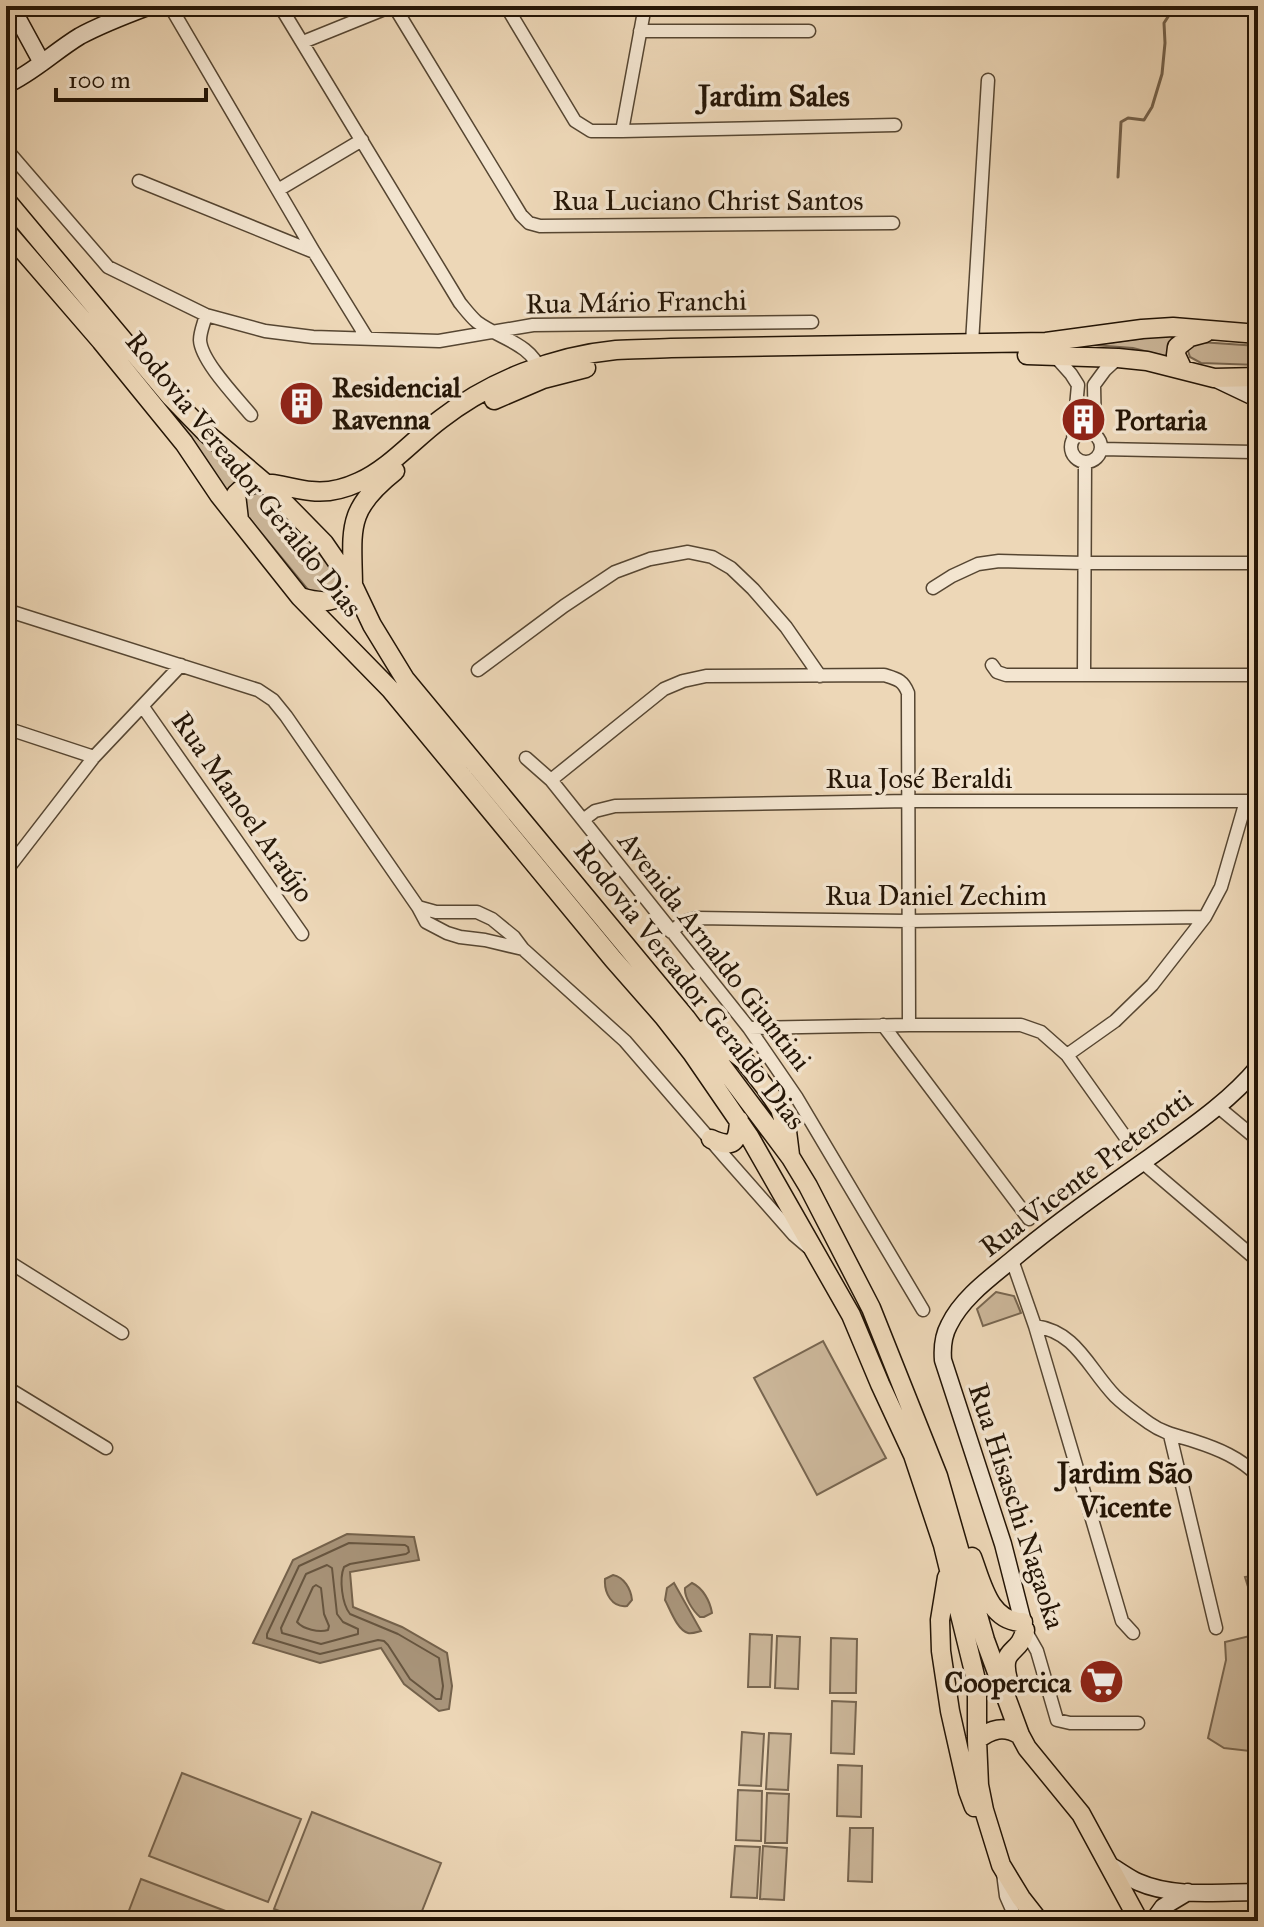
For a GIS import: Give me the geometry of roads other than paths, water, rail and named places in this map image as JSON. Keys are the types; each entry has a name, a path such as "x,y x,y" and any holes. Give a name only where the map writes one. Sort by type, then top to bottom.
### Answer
{"main road":[{"name":"Rodovia Vereador Geraldo Dias","path":"6,200 170,396 206,433 265,483 324,543 353,585 372,625 405,679 686,1018 795,1165 871,1308 928,1449 985,1640 1020,1735 1027,1748 1081,1814 1139,1921"},
{"name":"Rodovia Vereador Geraldo Dias","path":"6,231 184,443 219,495 300,597 391,690 663,1016 756,1147 851,1315 913,1455 949,1566 977,1684 979,1785 994,1844 1002,1866 1039,1921"},
{"path":"300,597 318,602 334,600 353,585 352,531 357,512 370,492 470,413 564,360 613,350 1046,342 1173,327 1258,334"},
{"path":"1183,370 1176,355 1177,347 1190,337 1211,331"},
{"path":"240,522 236,494 241,488 265,483 313,491 347,487 380,469 442,418 477,395 541,373 568,372 615,362 1054,355 1147,361 1214,378 1258,377"},
{"path":"231,454 313,491"},
{"path":"686,1018 773,1082 795,1165 791,1176 772,1176"},
{"path":"711,1139 721,1144 735,1141 739,1120"},
{"path":"726,1158 756,1147"},
{"path":"793,1215 809,1210 816,1212 828,1225"},
{"path":"956,1540 972,1556 990,1603 1005,1619 1024,1626 1023,1641 1006,1660 1009,1703"},
{"path":"949,1566 939,1632 945,1689 968,1791 978,1819 994,1844"},
{"path":"977,1740 987,1733 1003,1729 1020,1735"}],"street":[{"path":"11,6 42,63"},
{"path":"6,85 79,37 150,6"},
{"path":"170,6 367,338"},
{"path":"280,6 460,303 475,321 525,350 536,360 541,373"},
{"path":"303,42 393,6"},
{"name":"Rua Luciano Christ Santos","path":"393,6 529,223 540,226 893,223"},
{"path":"506,6 575,121 591,131 895,125"},
{"path":"622,131 645,6"},
{"path":"640,31 809,31"},
{"path":"972,343 988,80"},
{"path":"278,190 362,140"},
{"name":"Rua Mário Franchi","path":"6,149 108,267 206,315 265,331 313,337 439,341 533,325 812,322"},
{"path":"139,181 314,252"},
{"path":"206,315 200,337 202,350 208,362 251,415"},
{"path":"1054,355 1078,385 1072,445 1073,455 1085,462 1096,459 1101,449 1095,435 1094,385 1118,358"},
{"path":"1214,378 1258,399"},
{"path":"1078,385 1094,385"},
{"path":"1073,440 1086,433 1095,435"},
{"path":"1101,449 1253,452"},
{"path":"1084,674 1085,462"},
{"path":"478,670 615,572 650,559 688,552 712,557 731,568 786,627 820,676"},
{"path":"933,588 978,564 999,561 1258,563"},
{"path":"6,610 258,690 273,700 286,716 426,922 447,933 523,949"},
{"path":"6,871 94,757 181,665"},
{"path":"992,665 997,672 1006,675 1258,675"},
{"path":"551,780 664,689 683,681 706,676 884,675 900,679 908,693 909,1025"},
{"name":"Rua Manoel Araújo","path":"143,707 302,934"},
{"path":"6,728 94,757"},
{"name":"Avenida Arnaldo Giuntini","path":"526,758 551,780 749,1028 773,1082 797,1098 923,1310"},
{"name":"Rua José Beraldi","path":"583,820 595,811 615,806 909,801 1252,801"},
{"path":"1067,1055 1115,1021 1152,985 1205,917 1221,887 1252,801"},
{"path":"6,846 20,851"},
{"path":"418,907 436,912 477,912 492,919 514,937 523,949 625,1041 794,1235 820,1258"},
{"path":"474,939 477,912"},
{"name":"Rua Daniel Zechim","path":"671,932 683,922 696,918 908,921 1205,917"},
{"path":"883,1025 1029,1219"},
{"path":"749,1028 1021,1025 1041,1032 1067,1055 1131,1145"},
{"name":"Rua Vicente Preterotti","path":"950,1323 983,1284 1036,1239 1217,1106 1258,1067"},
{"path":"780,1109 797,1098"},
{"path":"1217,1106 1258,1140"},
{"path":"1142,1162 1258,1261"},
{"path":"6,1260 122,1333"},
{"path":"1012,1260 1035,1326 1122,1621 1133,1633"},
{"name":"Rua Hisaschi Nagaoka","path":"950,1323 943,1340 943,1360 1003,1544 1024,1626 1037,1651 1057,1720 1070,1723 1138,1723"},
{"path":"1035,1326 1050,1328 1072,1342 1117,1397 1150,1424 1170,1435 1221,1450 1246,1464 1258,1476"},
{"path":"6,1387 106,1448"},
{"path":"1170,1435 1216,1628"},
{"path":"1002,1866 1006,1896 1015,1919"},
{"path":"1111,1866 1148,1885 1188,1892 1258,1892"},
{"path":"1153,1921 1163,1907 1188,1892"}],"water":[{"path":"347,1534 414,1537 419,1560 350,1572 353,1607 402,1627 447,1653 452,1686 449,1709 439,1711 404,1684 381,1648 320,1663 253,1643 293,1560"},
{"path":"613,1575 624,1581 628,1588 632,1600 627,1606 617,1605 608,1594 605,1579"},
{"path":"674,1583 701,1631 688,1633 674,1619 665,1600 667,1588"},
{"path":"692,1583 703,1592 710,1604 712,1613 704,1617 695,1611 686,1595 685,1588"}],"waterway":[{"path":"1118,177 1121,122 1128,118 1144,120 1152,107 1162,74 1164,23 1173,9 1201,6"}],"place":[{"name":"Residencial Ravenna","path":"301,403"},
{"name":"Portaria","path":"1084,420"},
{"name":"Coopercica","path":"1102,1682"}],"district":[{"name":"Jardim Sales","path":"774,96"},
{"name":"Jardim São Vicente","path":"1125,1490"}]}
